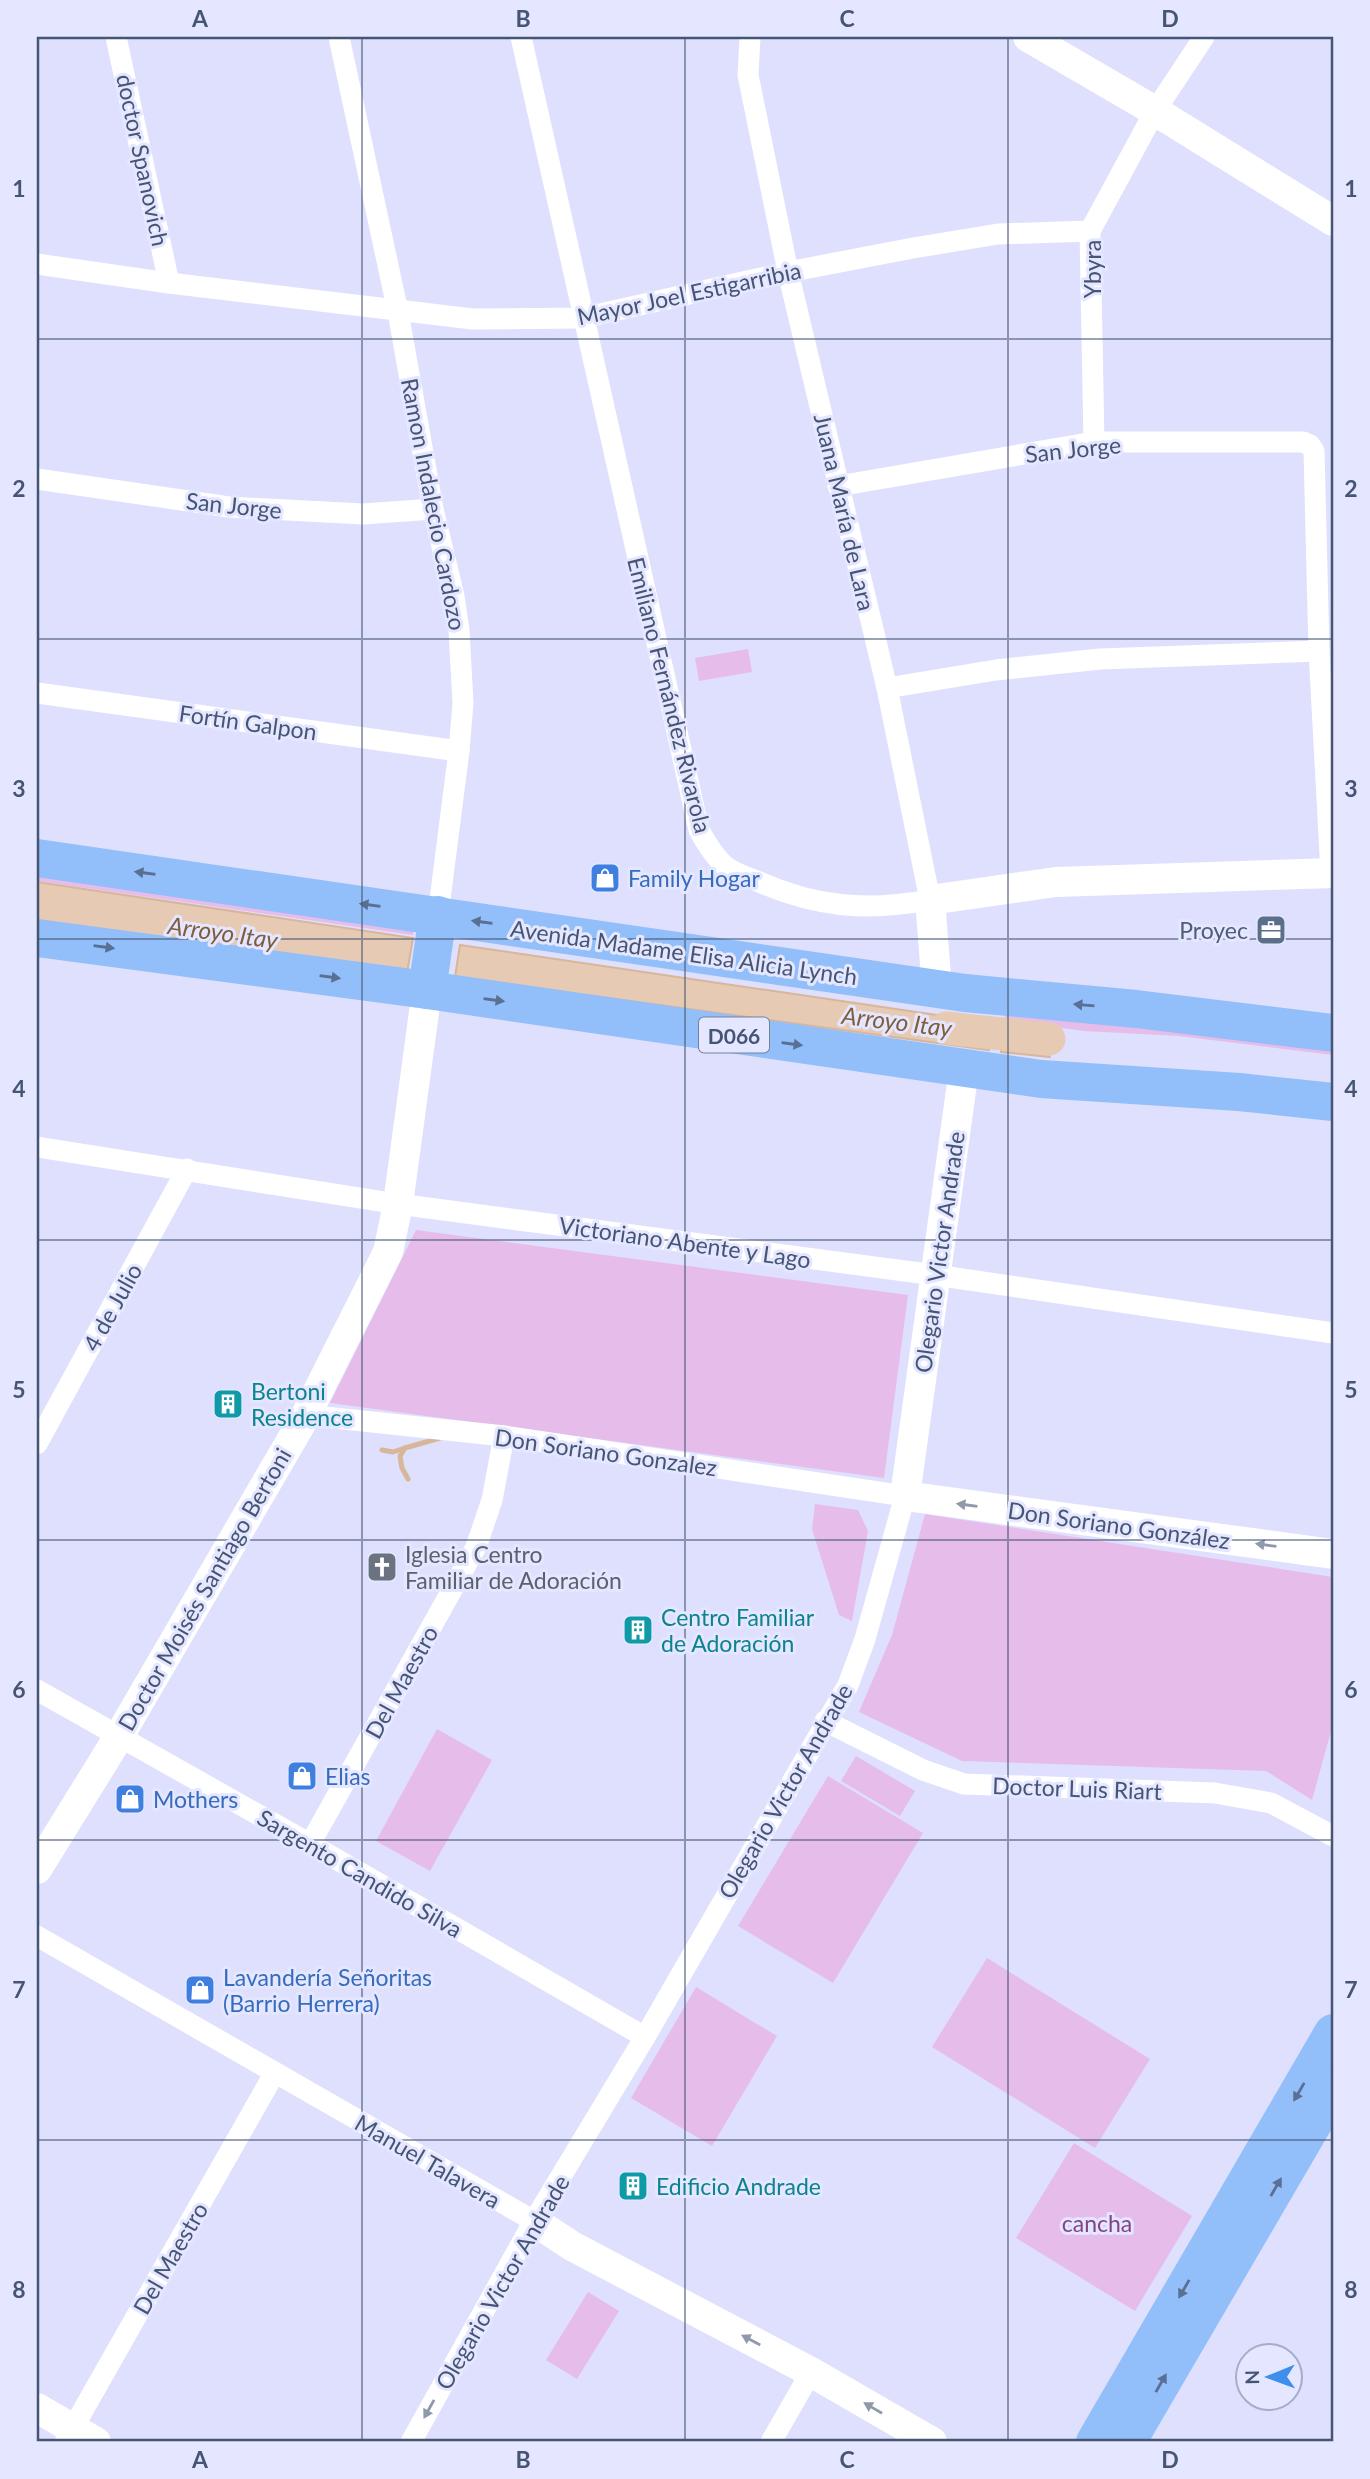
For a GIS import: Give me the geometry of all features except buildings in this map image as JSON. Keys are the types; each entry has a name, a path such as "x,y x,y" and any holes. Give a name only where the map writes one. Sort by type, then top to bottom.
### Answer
{"highway":[{"name":"Avenida Madame Elisa Alicia Lynch","path":"37,858 436,926 1000,998 1136,1009 1316,1031"},
{"name":"Ramon Indalecio Cardozo","path":"428,983 436,926"},
{"name":"D066","path":"37,938 428,983 1041,1079 1287,1096 1333,1102"},
{"path":"1136,1009 1203,1002 1264,1004 1333,1013"},
{"path":"1041,1079 1333,1124"},
{"path":"1095,2442 1333,2034"},
{"path":"1127,2442 1333,2089"}],"street":[{"name":"doctor Spanovich","path":"117,37 169,283"},
{"name":"Ramon Indalecio Cardozo","path":"339,37 398,312 433,509 454,596 459,630 463,703 436,926"},
{"name":"Emiliano Fernández Rivarola","path":"521,37 699,830 709,850 726,867 805,900 890,907 1056,882 1332,873"},
{"name":"Juana María de Lara","path":"750,37 748,75 788,272 887,688 930,900 937,989"},
{"path":"1028,37 1155,111 1333,221"},
{"name":"Ybyra","path":"1094,442 1090,231 1155,111 1204,37"},
{"name":"Mayor Joel Estigarribia","path":"37,264 398,312 473,319 582,318 788,272 998,234 1090,231"},
{"name":"San Jorge","path":"838,486 1094,442 1303,442 1310,445 1314,451 1319,651"},
{"name":"San Jorge","path":"37,479 229,507 363,514 433,509"},
{"path":"887,688 996,670 1100,659 1319,651 1332,873"},
{"name":"Fortín Galpon","path":"37,693 459,751"},
{"name":"Doctor Moisés Santiago Bertoni","path":"37,1869 118,1738 306,1415 388,1252 398,1204 428,983"},
{"name":"Olegario Victor Andrade","path":"411,2442 534,2221 645,2037 848,1685 865,1639 905,1496 964,1069"},
{"name":"Victoriano Abente y Lago","path":"37,1147 398,1204 934,1275 1333,1333"},
{"name":"4 de Julio","path":"39,1434 187,1169"},
{"name":"Don Soriano Gonzalez","path":"306,1415 504,1436 905,1496"},
{"name":"Del Maestro","path":"310,1844 476,1547 492,1500 504,1436"},
{"name":"Don Soriano González","path":"905,1496 1333,1554"},
{"name":"Sargento Candido Silva","path":"37,1690 645,2037"},
{"name":"Doctor Luis Riart","path":"825,1721 923,1770 964,1784 1215,1793 1271,1802 1333,1836"},
{"name":"Manuel Talavera","path":"37,1936 534,2221 572,2246 811,2372 932,2442"},
{"name":"Del Maestro","path":"78,2438 274,2074"},
{"path":"771,2442 811,2372"},
{"path":"37,2408 78,2438"}],"green space":[{"path":"748,649 752,672 699,681 695,658"},
{"path":"37,870 414,925 413,935 37,881"},
{"path":"1006,1010 1333,1047 1333,1057 1084,1033 1004,1021"},
{"path":"416,1230 908,1295 884,1478 330,1403"},
{"path":"815,1504 858,1510 868,1531 852,1621 839,1615 812,1529"},
{"path":"925,1514 1333,1577 1333,1724 1312,1800 1266,1771 962,1761 859,1712 892,1635"},
{"path":"437,1729 492,1760 430,1871 376,1841"},
{"path":"856,1756 915,1791 900,1816 841,1781"},
{"path":"828,1776 923,1833 833,1983 738,1926"},
{"path":"987,1958 1150,2059 1095,2148 932,2047"},
{"path":"696,1987 777,2036 712,2146 631,2098"},
{"name":"cancha","path":"1074,2143 1192,2216 1135,2311 1016,2238"},
{"path":"588,2292 619,2311 577,2379 546,2360"}],"water":[{"path":"37,882 413,938 407,973 37,920"},
{"path":"460,945 991,1023 989,1050 455,977"},
{"path":"1004,1023 1084,1034 1276,1070 1078,1060 1001,1052"}],"pier":[{"path":"1056,1027 1179,1036 1333,1055 1333,1082 1275,1074 1050,1061"}],"waterway":[{"name":"Arroyo Itay","path":"946,1028 1049,1039"},
{"path":"408,1479 400,1456 405,1448 440,1438"},
{"path":"382,1450 393,1452 405,1448"}],"place":[{"name":"Family Hogar","path":"605,878"},
{"name":"Proyec","path":"1271,930"},
{"name":"Bertoni Residence","path":"228,1404"},
{"name":"Iglesia Centro Familiar de Adoración","path":"382,1567"},
{"name":"Centro Familiar de Adoración","path":"638,1630"},
{"name":"Elias","path":"302,1776"},
{"name":"Mothers","path":"130,1799"},
{"name":"Lavandería Señoritas (Barrio Herrera)","path":"200,1990"},
{"name":"Edificio Andrade","path":"633,2186"}]}
